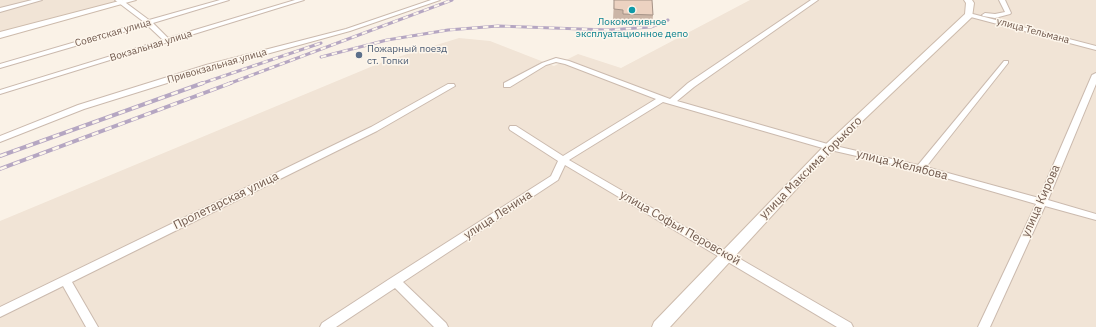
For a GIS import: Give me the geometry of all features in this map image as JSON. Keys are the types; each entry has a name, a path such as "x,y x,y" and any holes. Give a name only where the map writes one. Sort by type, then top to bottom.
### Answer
{"street":[{"path":"0,10 38,0"},
{"path":"0,35 120,1 132,0"},
{"name":"Советская улица","path":"0,66 226,0"},
{"name":"Вокзальная улица","path":"0,92 301,0"},
{"name":"Привокзальная улица","path":"0,139 103,100 209,67 348,30 436,0"},
{"path":"672,101 691,84 815,0"},
{"path":"968,0 970,3 969,15 995,16 1008,13 1002,0"},
{"path":"120,1 149,23 167,41"},
{"name":"улица Тельмана","path":"969,15 1096,48"},
{"name":"улица Максима Горького","path":"660,327 829,147 969,15"},
{"name":"улица Желябова","path":"507,85 544,64 556,60 562,61 579,66 662,99 829,147 920,168 1096,217"},
{"path":"920,168 1006,62"},
{"name":"улица Кирова","path":"984,327 1042,202 1096,75"},
{"name":"Пролетарская улица","path":"0,312 374,129 450,86"},
{"path":"563,160 662,99"},
{"name":"улица Софьи Перовской","path":"514,128 563,160 847,327"},
{"name":"улица Ленина","path":"326,327 555,178 563,160"},
{"path":"65,280 92,327"},
{"path":"395,282 442,327"}],"shaded area":[{"path":"0,0 136,0 0,36"},
{"path":"750,0 1096,0 1096,327 0,327 0,221 385,61 459,38 490,41 554,66 578,54 621,68"}],"building":[{"path":"614,0 652,0 653,15 623,14 623,10 614,9"}],"railway":[{"path":"228,84 452,0"},
{"path":"321,57 387,40 448,30 498,26 608,30 651,27 668,20"},
{"path":"200,84 321,43"},
{"path":"0,156 203,83"},
{"path":"0,169 231,83"}],"place":[{"name":"Локомотивное эксплуатационное депо","path":"632,10"},
{"name":"Пожарный поезд ст. Топки","path":"359,55"}]}
